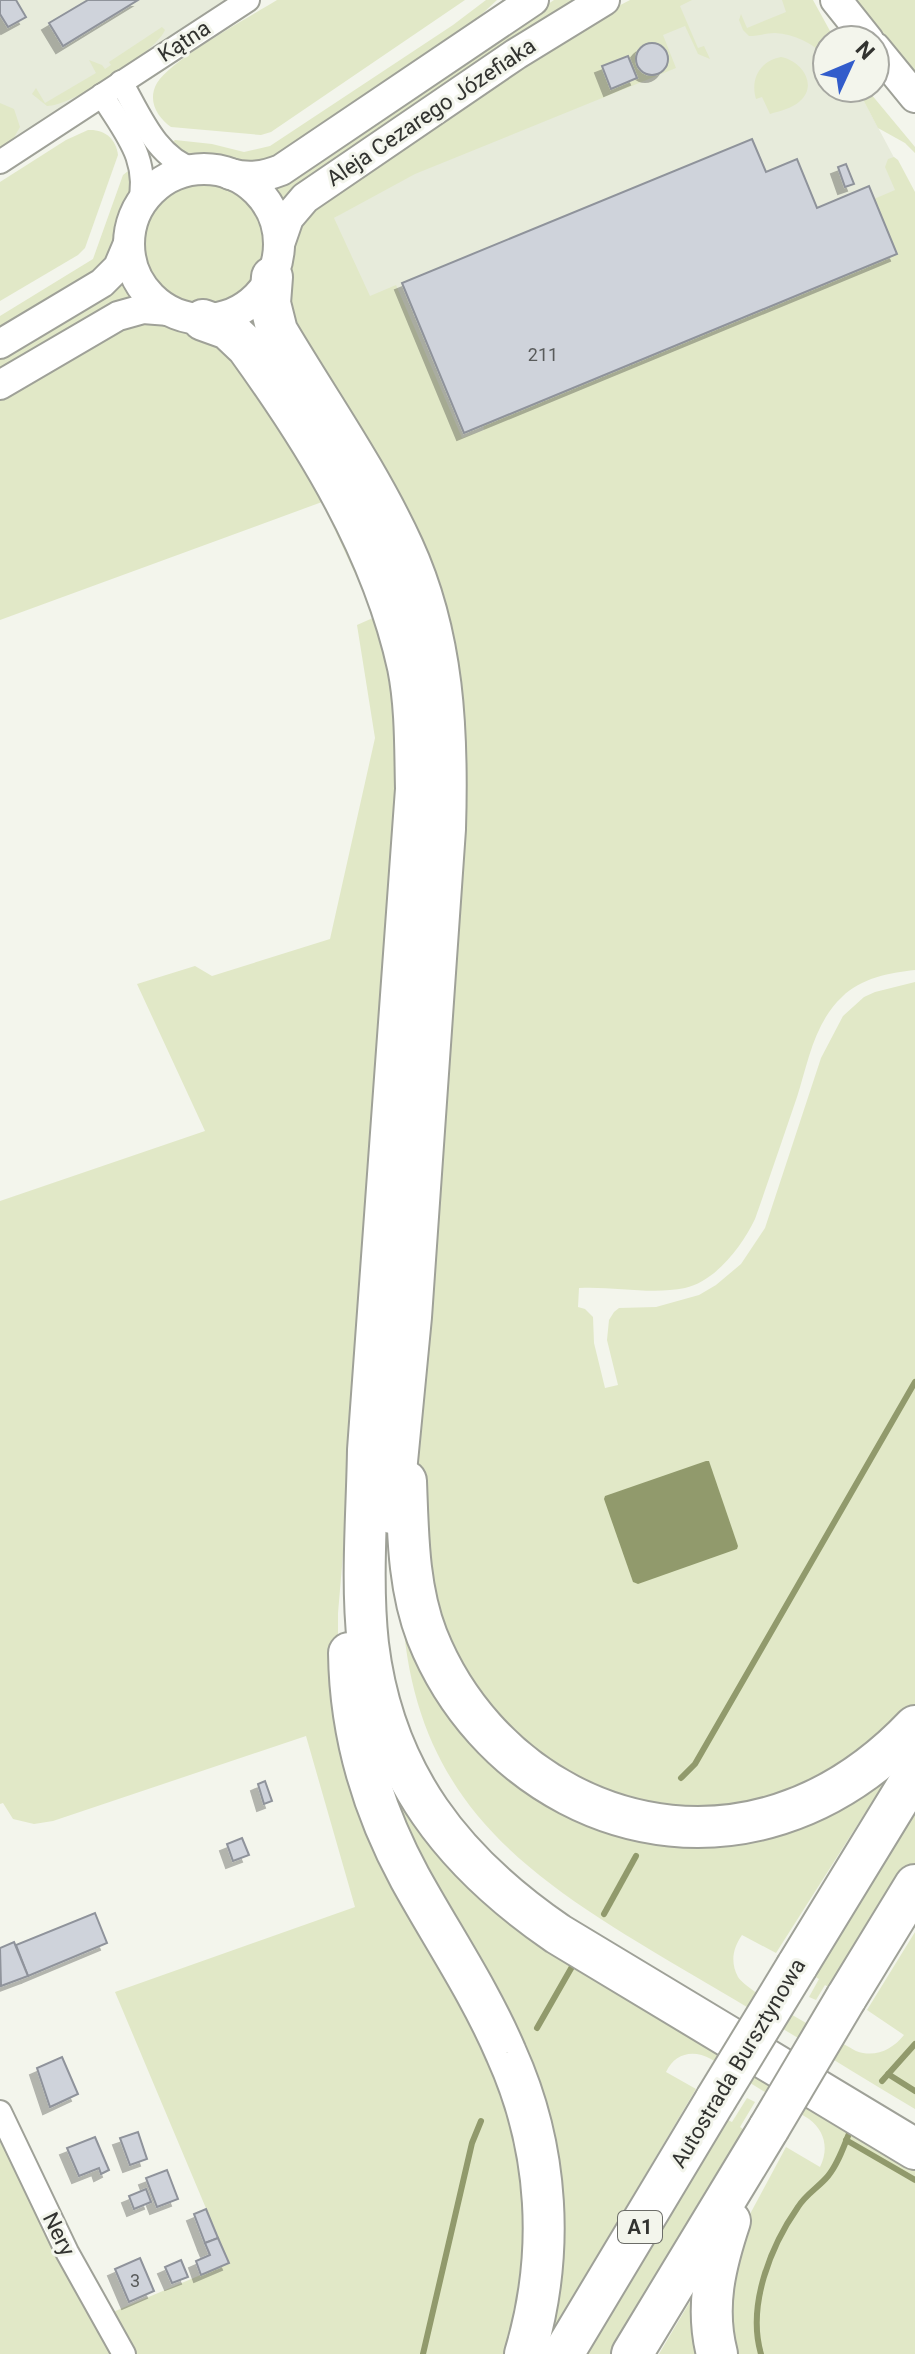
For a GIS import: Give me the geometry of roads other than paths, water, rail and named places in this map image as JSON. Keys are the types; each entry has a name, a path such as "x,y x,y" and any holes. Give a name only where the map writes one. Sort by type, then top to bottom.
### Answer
{"highway":[{"path":"276,260 270,303 277,331 370,482 404,549 428,619 441,678 447,754 445,829 411,1317 395,1474 389,1603 394,1663 405,1704 421,1745 444,1788 474,1831 552,1901 915,2121"},
{"path":"186,315 228,329 247,347 337,487 360,529 392,603 414,706 416,789 368,1450 366,1607 368,1644 382,1711 403,1764 421,1799 452,1842 497,1888 558,1934 915,2149"},
{"path":"411,1317 406,1480 415,1591 426,1633 452,1686 475,1719 510,1756 553,1787 606,1811 667,1825 728,1825 780,1815 821,1798 871,1767 915,1726"},
{"path":"368,1450 350,1566 349,1688 354,1720 366,1776 386,1829 492,2023 519,2085 529,2119 539,2164 545,2225 541,2287 525,2354"},
{"name":"Autostrada Bursztynowa","path":"563,2354 915,1773"},
{"name":"A1","path":"632,2354 915,1885"},
{"path":"717,2354 711,2320 713,2281 720,2250 760,2142"}],"main road":[{"name":"Aleja Cezarego Józefiaka","path":"230,174 261,177 281,170 533,0"},
{"name":"Aleja Cezarego Józefiaka","path":"276,260 288,218 305,198 516,54 604,0"},
{"path":"836,0 855,24"},
{"path":"891,68 915,97"},
{"path":"195,170 230,174 263,197 275,222 276,260 253,302 230,315 186,315 154,301 139,283 130,262 130,229 139,207 157,185 174,175 195,170"}],"street":[{"name":"Kątna","path":"0,162 248,0"},
{"path":"121,82 166,155 182,166 195,170"},
{"path":"102,95 141,162 144,179 139,207"},
{"path":"0,344 102,283 118,267 129,241"},
{"path":"0,385 118,316 143,309 186,315"},
{"name":"Nery","path":"0,2112 67,2252 124,2354"}],"waterway":[{"path":"681,1778 695,1764 915,1382"},
{"path":"604,1914 636,1856"},
{"path":"537,2028 573,1965"},
{"path":"882,2081 915,2044"},
{"path":"888,2074 915,2091"},
{"path":"423,2354 472,2143 481,2121"},
{"path":"761,2354 757,2316 770,2258 801,2202 832,2171 850,2131"},
{"path":"846,2140 915,2180"}]}
